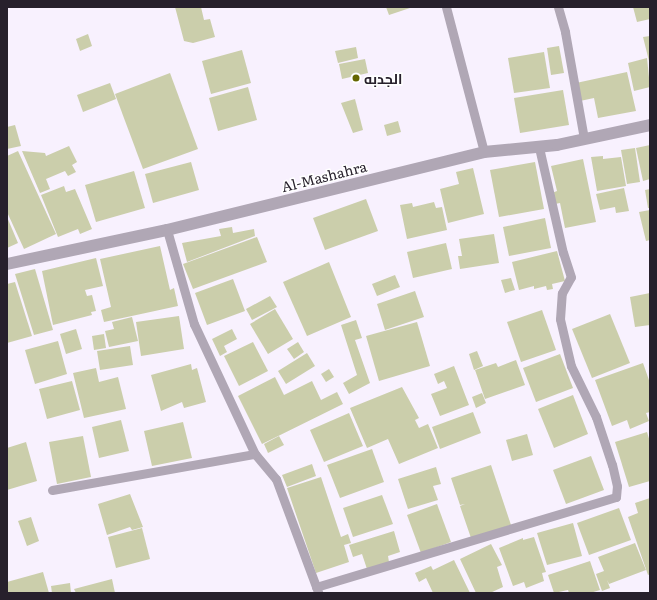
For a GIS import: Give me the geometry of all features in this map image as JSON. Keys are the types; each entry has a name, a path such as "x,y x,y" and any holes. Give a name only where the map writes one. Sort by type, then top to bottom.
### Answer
{"street":[{"name":"Al-Mashahra","path":"7,264 167,230 484,152 539,147 650,125"}],"lane":[{"path":"446,7 484,152"},
{"path":"558,7 565,32 584,139"},
{"path":"167,230 194,324 255,454 276,479 317,590 616,497 617,486 612,465 596,417 571,366 560,319 562,293 572,277 563,252 539,147"},
{"path":"52,490 255,454"}],"building":[{"path":"175,7 201,7 204,20 210,19 215,37 193,43 184,41"},
{"path":"386,7 413,7 389,15"},
{"path":"633,7 650,7 650,19 637,22"},
{"path":"88,34 92,46 80,51 76,39"},
{"path":"650,36 650,61 649,61 643,37"},
{"path":"559,46 564,73 551,75 547,48"},
{"path":"356,47 358,58 338,63 335,51"},
{"path":"242,50 251,83 211,94 202,61"},
{"path":"544,52 550,88 514,93 508,58"},
{"path":"647,58 650,87 634,91 628,63"},
{"path":"365,59 368,73 342,79 339,64"},
{"path":"627,72 636,111 598,118 594,98 580,101 576,83"},
{"path":"170,73 198,149 143,169 115,94"},
{"path":"110,83 116,99 83,112 77,95"},
{"path":"248,87 257,120 218,131 209,98"},
{"path":"563,90 569,125 520,133 514,98"},
{"path":"355,99 363,130 353,133 341,103"},
{"path":"398,121 401,132 387,136 384,125"},
{"path":"15,125 21,146 7,149 7,127"},
{"path":"650,145 650,179 643,181 636,148"},
{"path":"69,146 77,162 72,165 76,172 68,176 65,171 46,179 50,189 40,193 22,151 45,153 46,156"},
{"path":"635,148 640,182 627,184 621,150"},
{"path":"18,151 56,234 24,249 7,212 7,156"},
{"path":"603,156 603,159 621,157 626,186 597,191 591,157"},
{"path":"583,159 596,222 565,228 560,203 555,204 552,193 557,191 551,166"},
{"path":"191,162 199,190 153,203 145,174"},
{"path":"535,162 544,209 499,217 490,170"},
{"path":"473,168 484,214 448,223 440,189 459,184 456,172"},
{"path":"134,171 145,208 96,222 85,185"},
{"path":"64,186 66,192 75,189 92,229 80,234 78,229 58,237 41,195"},
{"path":"624,188 629,211 616,213 615,207 600,210 596,194"},
{"path":"650,189 650,208 648,208 645,190"},
{"path":"366,199 378,231 325,250 313,218"},
{"path":"434,202 436,208 442,207 447,230 407,239 400,205 412,203 413,207"},
{"path":"650,210 650,240 646,241 639,212"},
{"path":"7,217 18,243 7,248"},
{"path":"545,218 551,248 509,256 503,227"},
{"path":"232,227 233,233 254,229 255,236 187,262 182,243 221,236 219,229"},
{"path":"494,234 499,263 460,269 458,256 462,256 459,239"},
{"path":"257,237 267,262 193,289 183,264"},
{"path":"446,243 452,269 413,278 407,252"},
{"path":"160,246 170,290 174,288 178,306 104,322 101,310 111,307 100,259"},
{"path":"557,251 565,281 552,284 553,289 547,290 546,286 534,289 534,286 519,290 512,262"},
{"path":"96,258 103,286 85,290 87,296 92,295 96,311 91,312 92,315 53,325 42,271"},
{"path":"329,262 351,317 307,336 283,282"},
{"path":"35,269 53,330 34,335 15,274"},
{"path":"395,275 400,287 377,296 372,284"},
{"path":"511,278 515,290 505,293 501,280"},
{"path":"233,279 245,311 207,325 195,293"},
{"path":"15,282 32,336 7,343 7,284"},
{"path":"415,291 424,317 385,330 377,304"},
{"path":"650,293 650,325 635,327 630,297"},
{"path":"270,296 277,307 252,320 246,309"},
{"path":"275,309 293,339 268,354 250,324"},
{"path":"542,310 556,350 521,362 507,322"},
{"path":"610,314 630,363 592,378 572,329"},
{"path":"179,316 184,349 141,356 136,322"},
{"path":"132,317 138,341 109,347 105,331 114,329 112,322"},
{"path":"356,320 362,338 355,340 370,383 349,394 343,383 357,375 341,325"},
{"path":"417,322 430,366 379,381 366,336"},
{"path":"76,329 82,349 66,354 60,334"},
{"path":"232,329 237,339 224,346 227,352 220,356 212,339"},
{"path":"104,334 106,348 94,350 92,336"},
{"path":"58,341 67,374 35,384 25,350"},
{"path":"253,342 268,371 239,386 224,356"},
{"path":"298,342 304,352 294,359 287,349"},
{"path":"130,346 133,365 100,370 97,351"},
{"path":"477,351 483,366 474,370 469,354"},
{"path":"307,353 315,366 286,384 278,371"},
{"path":"560,354 573,388 536,402 523,368"},
{"path":"516,360 525,385 485,399 475,370 496,363 498,367"},
{"path":"643,363 650,383 650,412 646,413 649,421 630,429 627,420 612,426 595,380"},
{"path":"191,364 192,370 197,368 206,402 184,408 182,402 161,411 151,375"},
{"path":"454,366 469,405 440,416 431,394 447,388 444,381 438,384 434,374"},
{"path":"96,368 99,382 118,377 126,409 84,418 73,373"},
{"path":"329,369 334,377 326,382 321,374"},
{"path":"275,377 284,395 312,381 321,400 337,392 343,404 262,444 238,396"},
{"path":"72,381 80,410 47,419 39,389"},
{"path":"402,387 419,418 415,420 419,428 428,424 438,448 399,464 388,439 367,448 350,408"},
{"path":"482,393 486,403 476,408 472,397"},
{"path":"573,395 588,434 554,448 538,409"},
{"path":"473,412 481,433 440,449 432,427"},
{"path":"349,413 363,446 324,462 310,430"},
{"path":"121,420 129,451 99,458 92,427"},
{"path":"183,422 192,458 152,466 144,431"},
{"path":"647,432 650,442 650,481 629,487 615,442"},
{"path":"527,434 533,455 512,461 506,440"},
{"path":"83,436 91,477 57,484 49,442"},
{"path":"279,436 284,445 268,453 264,444"},
{"path":"26,442 37,481 7,490 7,448"},
{"path":"372,449 384,482 340,498 327,465"},
{"path":"591,456 604,490 566,504 553,470"},
{"path":"312,464 316,476 287,487 282,475"},
{"path":"491,465 511,525 471,538 460,506 465,504 460,505 451,478"},
{"path":"436,467 441,484 433,486 438,500 408,509 398,479"},
{"path":"321,477 341,537 348,534 351,543 344,545 349,562 316,573 287,488"},
{"path":"130,494 143,527 132,530 130,527 107,535 98,504"},
{"path":"382,495 393,524 353,537 343,508"},
{"path":"650,498 650,574 648,575 628,517 638,513 635,503"},
{"path":"437,504 451,542 421,553 407,515"},
{"path":"619,508 631,540 589,555 577,523"},
{"path":"31,517 39,541 27,546 18,521"},
{"path":"573,523 582,556 547,565 537,533"},
{"path":"142,528 150,559 116,568 108,537"},
{"path":"394,531 400,552 388,556 389,562 367,569 362,554 353,557 349,545"},
{"path":"534,537 546,572 542,573 544,581 526,588 524,582 513,586 499,548 523,538 523,540"},
{"path":"635,543 646,570 609,584 607,580 610,588 602,591 596,574 604,571 598,557"},
{"path":"491,544 502,565 497,567 503,587 490,593 476,593 460,559"},
{"path":"454,560 470,593 433,593 426,578 419,582 415,573 431,566 433,570"},
{"path":"590,561 600,590 590,593 569,593 568,590 554,593 548,575"},
{"path":"43,572 49,593 7,593 7,582"},
{"path":"112,579 115,593 76,593 74,589"},
{"path":"70,583 71,593 52,593 51,586"}],"place":[{"name":"الجدبه","path":"356,78"}]}
